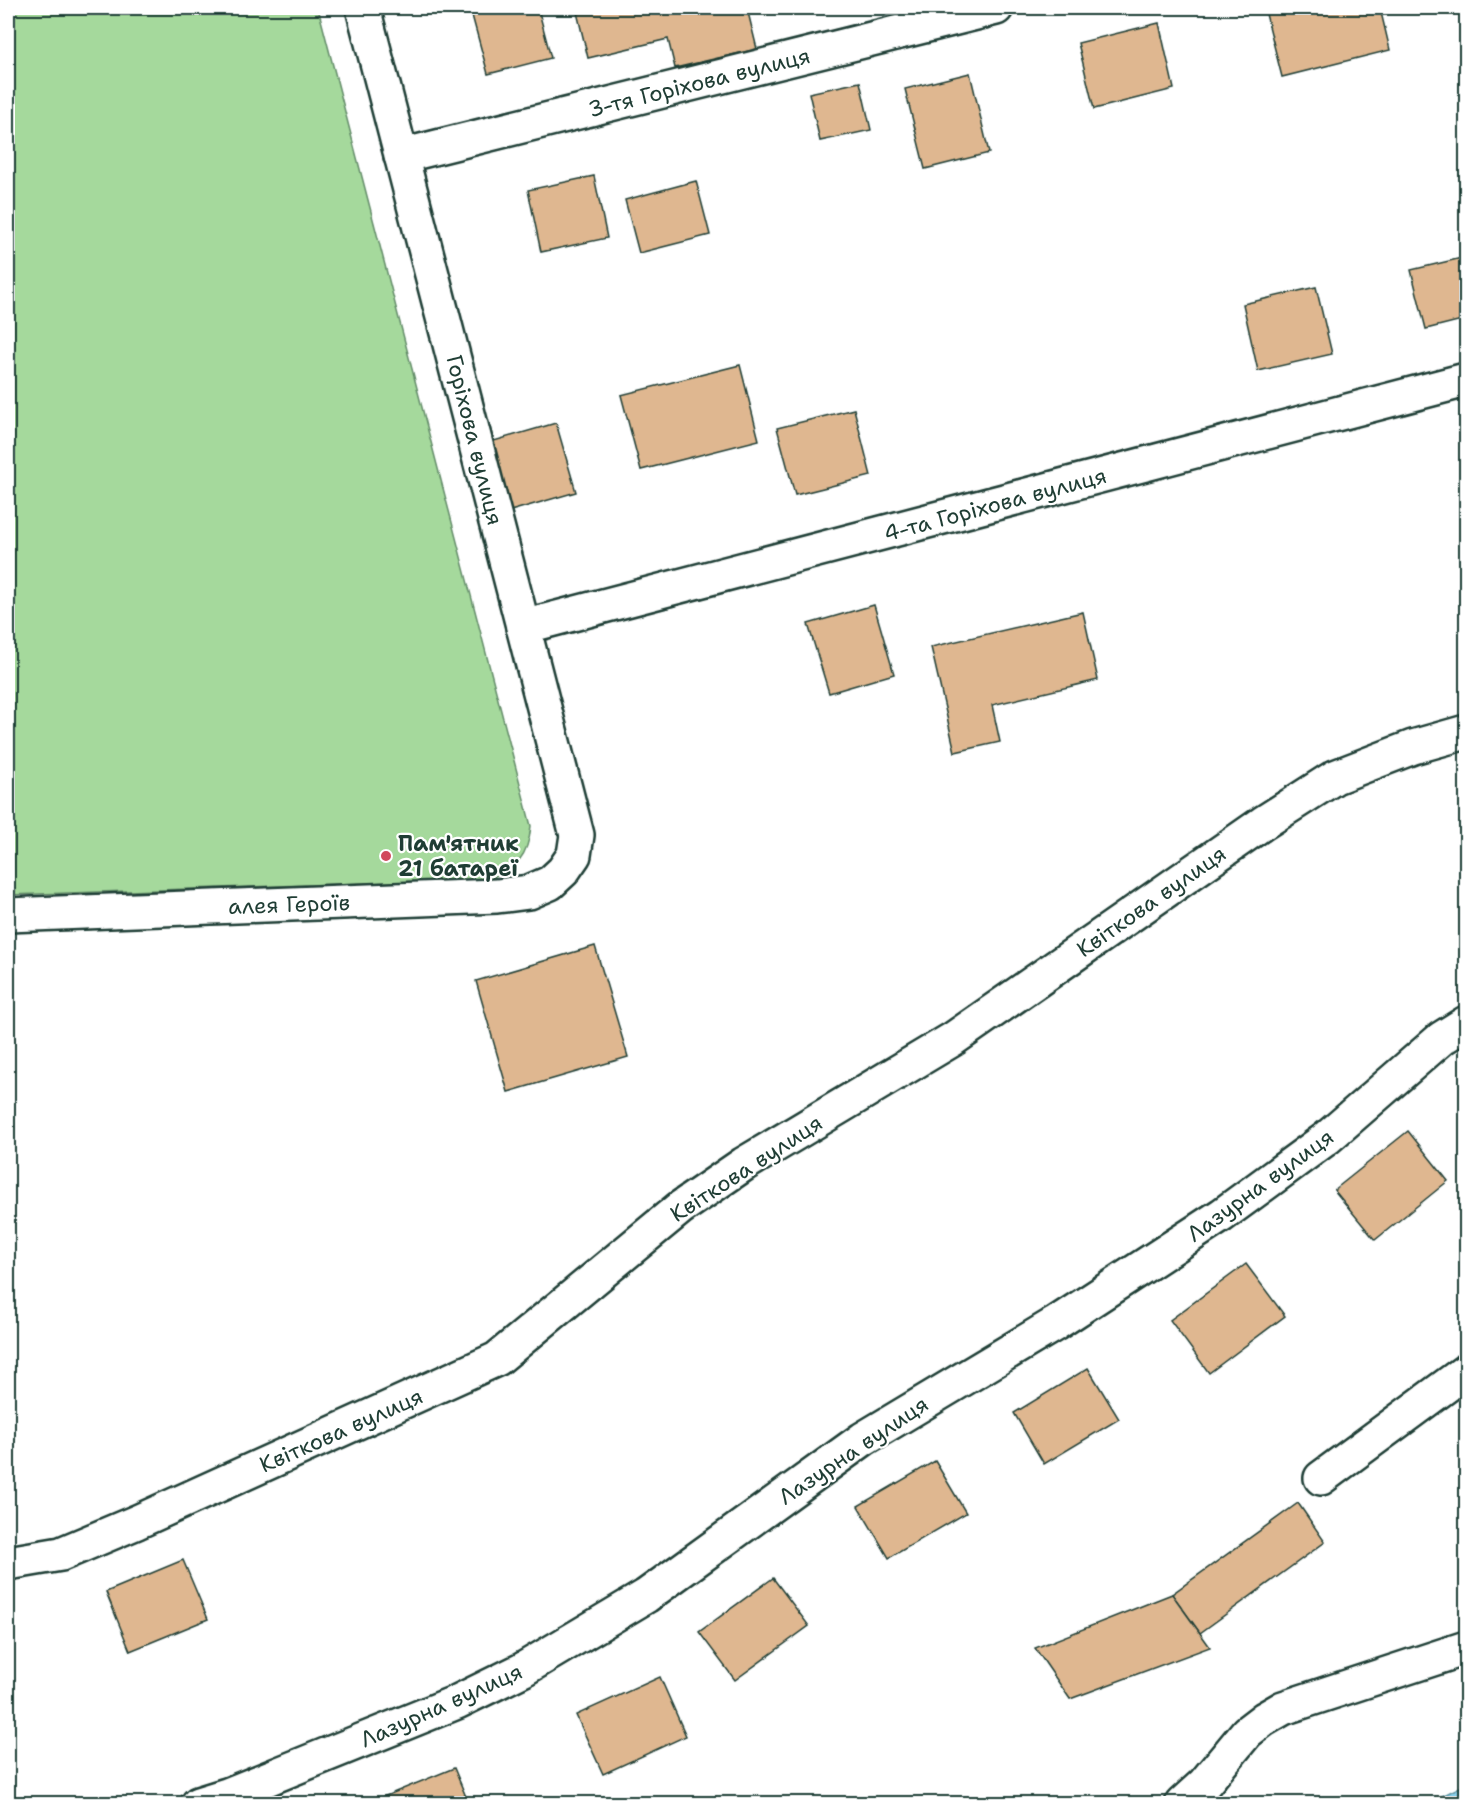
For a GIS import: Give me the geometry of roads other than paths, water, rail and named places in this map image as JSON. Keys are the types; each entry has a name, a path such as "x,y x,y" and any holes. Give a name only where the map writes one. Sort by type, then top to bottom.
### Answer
{"street":[{"name":"Горіхова вулиця","path":"363,8 577,835 574,855 563,871"},
{"name":"3-тя Горіхова вулиця","path":"401,156 996,8"},
{"name":"4-та Горіхова вулиця","path":"523,627 1467,380"},
{"name":"Квіткова вулиця","path":"8,1563 72,1550 497,1359 680,1208 744,1164 953,1039 1263,823 1335,777 1413,747 1467,732"},
{"name":"алея Героїв","path":"8,915 497,896 529,892 550,883 563,871"},
{"name":"Лазурна вулиця","path":"198,1803 227,1795 457,1702 522,1670 646,1596 863,1439 1055,1324 1222,1215 1327,1138 1442,1038 1467,1023"},
{"path":"1321,1478 1467,1371"},
{"path":"1182,1803 1204,1784 1247,1732 1283,1708 1467,1648"}],"water":[{"path":"1466,1784 1466,1803 1428,1803"}],"place":[{"name":"Пам'ятник 21 батареї","path":"386,856"}]}
